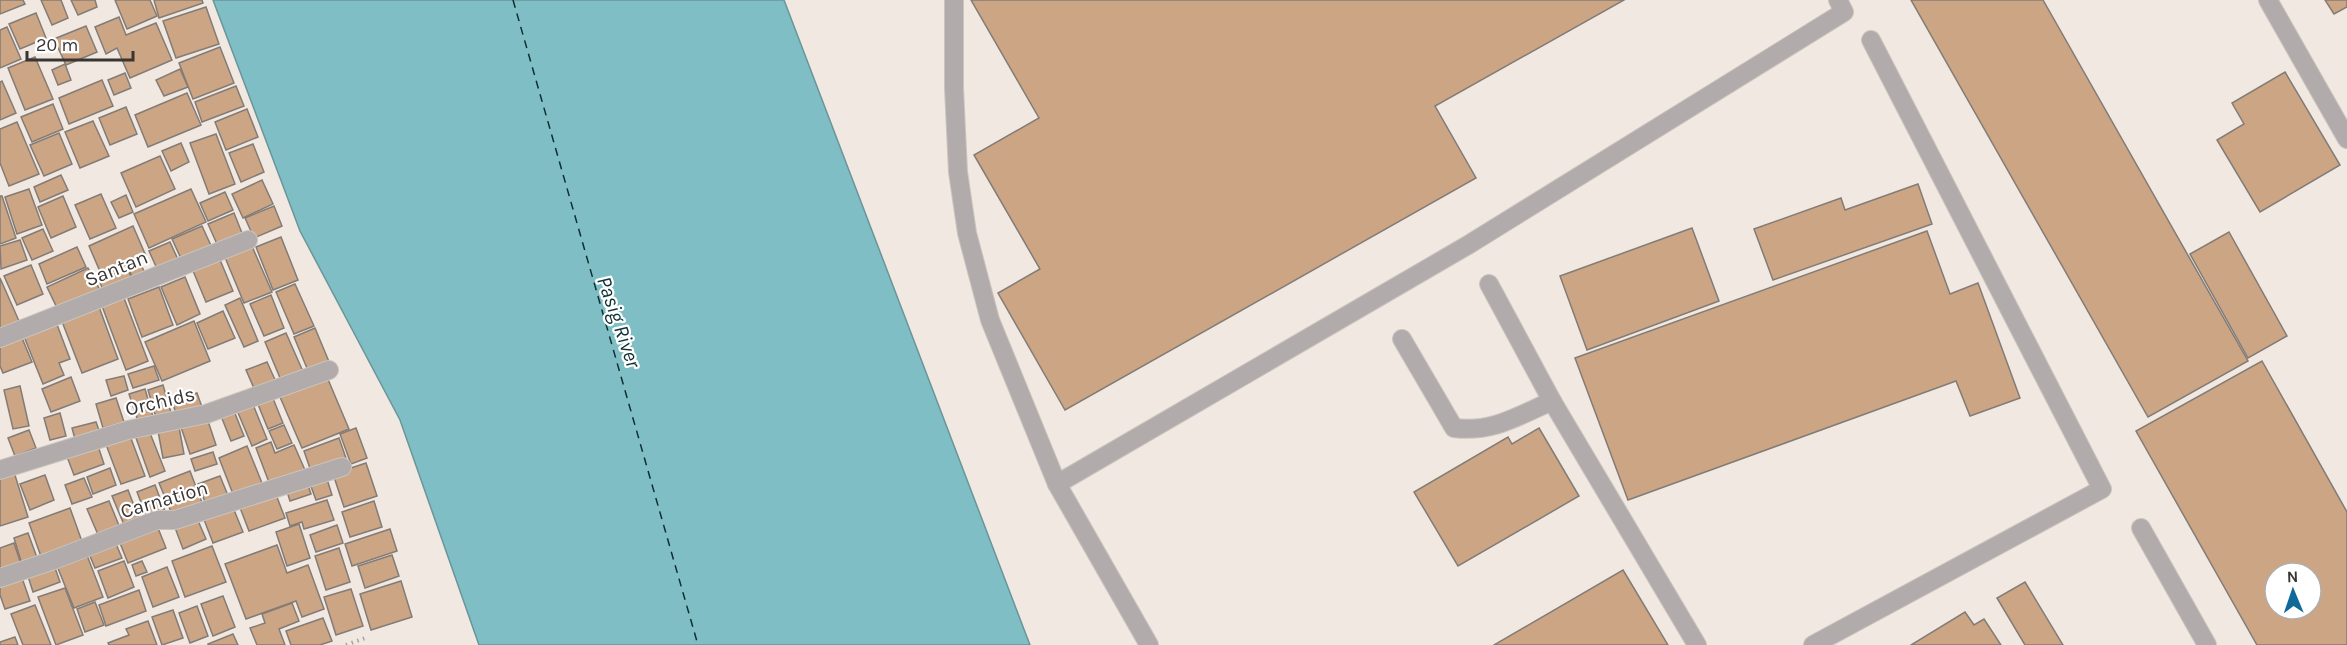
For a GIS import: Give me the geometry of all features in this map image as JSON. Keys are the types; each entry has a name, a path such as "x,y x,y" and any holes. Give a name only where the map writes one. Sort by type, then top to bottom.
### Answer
{"street":[{"path":"954,0 954,88 958,172 967,233 990,320 1057,484 1149,645"},
{"path":"1057,484 1498,226 1844,12 1838,0"},
{"path":"2268,0 2347,139"},
{"path":"1813,645 2102,489 1871,40"},
{"name":"Santan","path":"0,338 248,240"},
{"path":"1490,284 1552,401 1697,645"},
{"path":"1402,339 1454,428 1472,430 1496,426 1552,401"},
{"name":"Orchids","path":"0,470 128,430 206,414 329,370"},
{"name":"Carnation","path":"0,578 158,520 175,520 342,467"},
{"path":"2141,528 2207,645"}],"path":[{"path":"346,645 365,638"}],"water":[{"name":"Pasig River","path":"213,0 784,0 1030,645 479,645 400,420 300,231"}],"building":[{"path":"0,0 23,0 25,4 0,14"},
{"path":"41,0 61,0 68,18 52,25"},
{"path":"71,0 95,0 97,7 78,15"},
{"path":"115,0 150,0 157,16 127,29"},
{"path":"154,0 202,0 203,3 159,18"},
{"path":"971,0 1624,0 1435,106 1476,178 1065,410 998,293 1040,269 974,155 1039,118"},
{"path":"1911,0 2043,0 2248,361 2148,417"},
{"path":"2325,0 2347,0 2347,7 2334,14"},
{"path":"206,7 219,44 176,58 163,21"},
{"path":"36,13 46,38 20,49 9,24"},
{"path":"119,17 126,35 156,23 172,60 130,78 117,48 106,54 95,27"},
{"path":"86,26 97,52 66,65 54,39"},
{"path":"7,27 21,59 0,68 0,30"},
{"path":"220,47 234,83 193,99 179,63"},
{"path":"35,57 53,99 25,110 8,68"},
{"path":"65,64 71,80 58,85 52,70"},
{"path":"180,69 188,87 164,96 156,80"},
{"path":"2285,72 2340,165 2260,212 2217,140 2244,124 2232,103"},
{"path":"125,73 131,88 114,95 108,80"},
{"path":"102,80 113,106 69,124 59,98"},
{"path":"2,81 16,113 0,120 0,82"},
{"path":"236,86 244,106 202,122 195,102"},
{"path":"187,93 201,125 148,147 135,115"},
{"path":"53,104 63,129 32,142 21,117"},
{"path":"126,107 137,134 110,145 99,118"},
{"path":"247,109 258,137 226,150 215,122"},
{"path":"93,121 109,156 80,168 65,132"},
{"path":"17,122 39,174 9,186 0,163 0,129"},
{"path":"59,133 72,164 44,176 30,145"},
{"path":"216,134 235,184 209,194 190,143"},
{"path":"181,143 189,162 171,171 162,151"},
{"path":"253,144 264,172 241,182 229,153"},
{"path":"160,156 175,189 136,207 121,173"},
{"path":"61,175 68,190 40,202 34,187"},
{"path":"262,180 273,204 243,218 232,194"},
{"path":"1918,184 1932,224 1773,280 1754,229 1841,198 1845,210"},
{"path":"29,189 42,225 17,234 5,197"},
{"path":"191,189 206,222 149,248 134,214"},
{"path":"225,192 233,210 208,221 200,203"},
{"path":"101,194 116,228 90,239 75,205"},
{"path":"126,195 133,212 119,218 111,202"},
{"path":"0,196 2,196 16,238 0,244"},
{"path":"63,196 76,227 51,238 38,207"},
{"path":"274,206 282,226 254,238 245,218"},
{"path":"234,213 242,233 217,244 208,224"},
{"path":"133,226 146,256 102,276 89,246"},
{"path":"202,226 214,252 184,265 172,239"},
{"path":"1692,228 1719,301 1587,350 1560,276"},
{"path":"43,229 53,251 32,260 22,238"},
{"path":"1927,231 1950,294 1978,283 2020,398 1970,416 1956,381 1628,500 1575,358"},
{"path":"2229,232 2287,336 2248,358 2190,254"},
{"path":"281,237 298,280 273,290 256,247"},
{"path":"20,240 27,260 1,269 0,246"},
{"path":"170,242 180,264 159,273 149,251"},
{"path":"251,244 272,292 244,303 224,255"},
{"path":"77,247 86,267 47,284 39,264"},
{"path":"218,255 233,291 206,302 191,266"},
{"path":"140,263 147,277 135,282 128,268"},
{"path":"31,265 43,294 17,305 4,276"},
{"path":"88,268 101,292 59,312 47,287"},
{"path":"127,268 134,283 105,295 99,280"},
{"path":"185,277 200,314 177,325 161,287"},
{"path":"0,278 19,321 0,329"},
{"path":"295,284 314,326 294,334 276,292"},
{"path":"159,287 173,325 142,337 128,299"},
{"path":"271,295 284,328 264,336 250,304"},
{"path":"124,298 148,361 126,370 102,306"},
{"path":"240,298 258,341 244,347 225,305"},
{"path":"98,304 118,359 82,373 61,319"},
{"path":"223,311 235,338 208,349 197,323"},
{"path":"194,321 210,361 162,381 145,342"},
{"path":"56,322 70,359 59,363 64,375 43,384 23,334"},
{"path":"315,328 330,364 309,373 294,337"},
{"path":"20,333 32,362 3,373 0,366 0,340"},
{"path":"286,333 305,376 283,385 265,342"},
{"path":"2262,361 2347,512 2347,645 2257,645 2136,431"},
{"path":"267,362 277,384 256,393 246,370"},
{"path":"154,366 159,380 133,388 128,374"},
{"path":"124,376 128,390 111,396 106,380"},
{"path":"71,377 80,401 51,412 42,389"},
{"path":"327,377 349,429 302,448 280,397"},
{"path":"163,385 172,416 157,421 148,390"},
{"path":"20,386 29,426 13,429 4,390"},
{"path":"145,389 154,420 139,424 129,394"},
{"path":"197,393 203,410 177,418 172,400"},
{"path":"272,396 283,423 268,429 257,402"},
{"path":"116,398 124,422 103,428 96,404"},
{"path":"252,402 267,439 252,446 236,408"},
{"path":"232,406 244,436 231,441 219,411"},
{"path":"60,413 66,436 50,440 44,418"},
{"path":"207,418 216,445 190,454 181,427"},
{"path":"96,422 100,433 75,439 72,428"},
{"path":"284,425 292,443 277,449 269,431"},
{"path":"179,427 184,454 163,458 158,431"},
{"path":"356,428 367,458 351,464 340,434"},
{"path":"1539,428 1579,496 1458,566 1414,492 1508,437 1512,444"},
{"path":"29,430 36,448 15,456 8,438"},
{"path":"129,433 145,476 121,484 105,442"},
{"path":"150,433 165,471 150,477 136,438"},
{"path":"339,438 347,461 312,474 304,451"},
{"path":"271,442 275,453 294,445 305,470 270,485 256,448"},
{"path":"97,443 104,464 74,475 66,454"},
{"path":"247,446 262,483 233,494 219,458"},
{"path":"213,452 217,464 195,471 191,459"},
{"path":"366,463 377,496 344,507 333,474"},
{"path":"110,468 116,485 93,494 87,477"},
{"path":"190,471 204,508 174,519 159,483"},
{"path":"14,472 28,517 0,526 0,476"},
{"path":"45,475 54,500 30,510 20,484"},
{"path":"220,476 229,498 207,507 198,484"},
{"path":"326,476 332,495 316,500 309,481"},
{"path":"84,478 92,497 72,504 65,485"},
{"path":"306,479 311,494 290,501 285,485"},
{"path":"155,485 166,514 148,521 137,492"},
{"path":"128,490 140,521 125,527 112,496"},
{"path":"275,492 285,518 249,531 239,505"},
{"path":"327,500 334,520 304,529 302,522 290,526 286,513"},
{"path":"109,501 120,528 99,537 87,509"},
{"path":"374,501 382,527 350,537 342,512"},
{"path":"232,505 243,532 213,543 203,517"},
{"path":"70,508 84,547 43,562 29,523"},
{"path":"196,516 206,539 183,549 174,525"},
{"path":"156,523 166,548 128,563 118,538"},
{"path":"299,524 310,558 287,566 276,532"},
{"path":"337,525 343,543 316,552 310,535"},
{"path":"390,529 397,551 352,566 345,544"},
{"path":"28,533 39,563 23,568 14,538"},
{"path":"114,539 122,558 95,568 87,549"},
{"path":"14,543 22,567 0,574 0,548"},
{"path":"277,545 287,573 308,565 324,609 302,617 296,601 246,619 225,564"},
{"path":"212,546 226,582 185,597 172,561"},
{"path":"339,548 350,582 326,590 315,556"},
{"path":"85,550 103,597 74,608 55,561"},
{"path":"392,555 399,576 365,588 358,566"},
{"path":"124,561 134,587 108,598 98,571"},
{"path":"142,561 147,572 136,576 132,565"},
{"path":"54,565 60,582 33,592 27,573"},
{"path":"167,567 179,597 153,607 142,577"},
{"path":"1623,570 1668,645 1494,645"},
{"path":"21,575 30,601 5,609 0,595 0,582"},
{"path":"401,581 412,617 371,630 360,594"},
{"path":"2025,582 2063,645 2025,645 1997,598"},
{"path":"65,588 83,635 56,645 38,597"},
{"path":"351,589 363,626 336,635 324,597"},
{"path":"139,590 146,611 106,626 99,605"},
{"path":"223,596 235,627 213,636 201,604"},
{"path":"95,602 104,625 85,632 77,609"},
{"path":"292,603 299,621 279,629 285,645 257,645 250,628 265,623 262,614"},
{"path":"35,605 51,645 23,645 11,614"},
{"path":"197,606 208,636 190,643 179,613"},
{"path":"173,610 183,638 162,645 152,617"},
{"path":"1965,612 1974,625 1984,619 2001,645 1911,645"},
{"path":"323,618 332,641 320,645 291,645 286,631"},
{"path":"148,621 157,645 109,645 108,643 129,635 126,629"},
{"path":"233,634 238,645 208,645 208,644"},
{"path":"15,637 18,645 0,645 0,642"}],"ferry route":[{"path":"513,0 698,645"}]}
